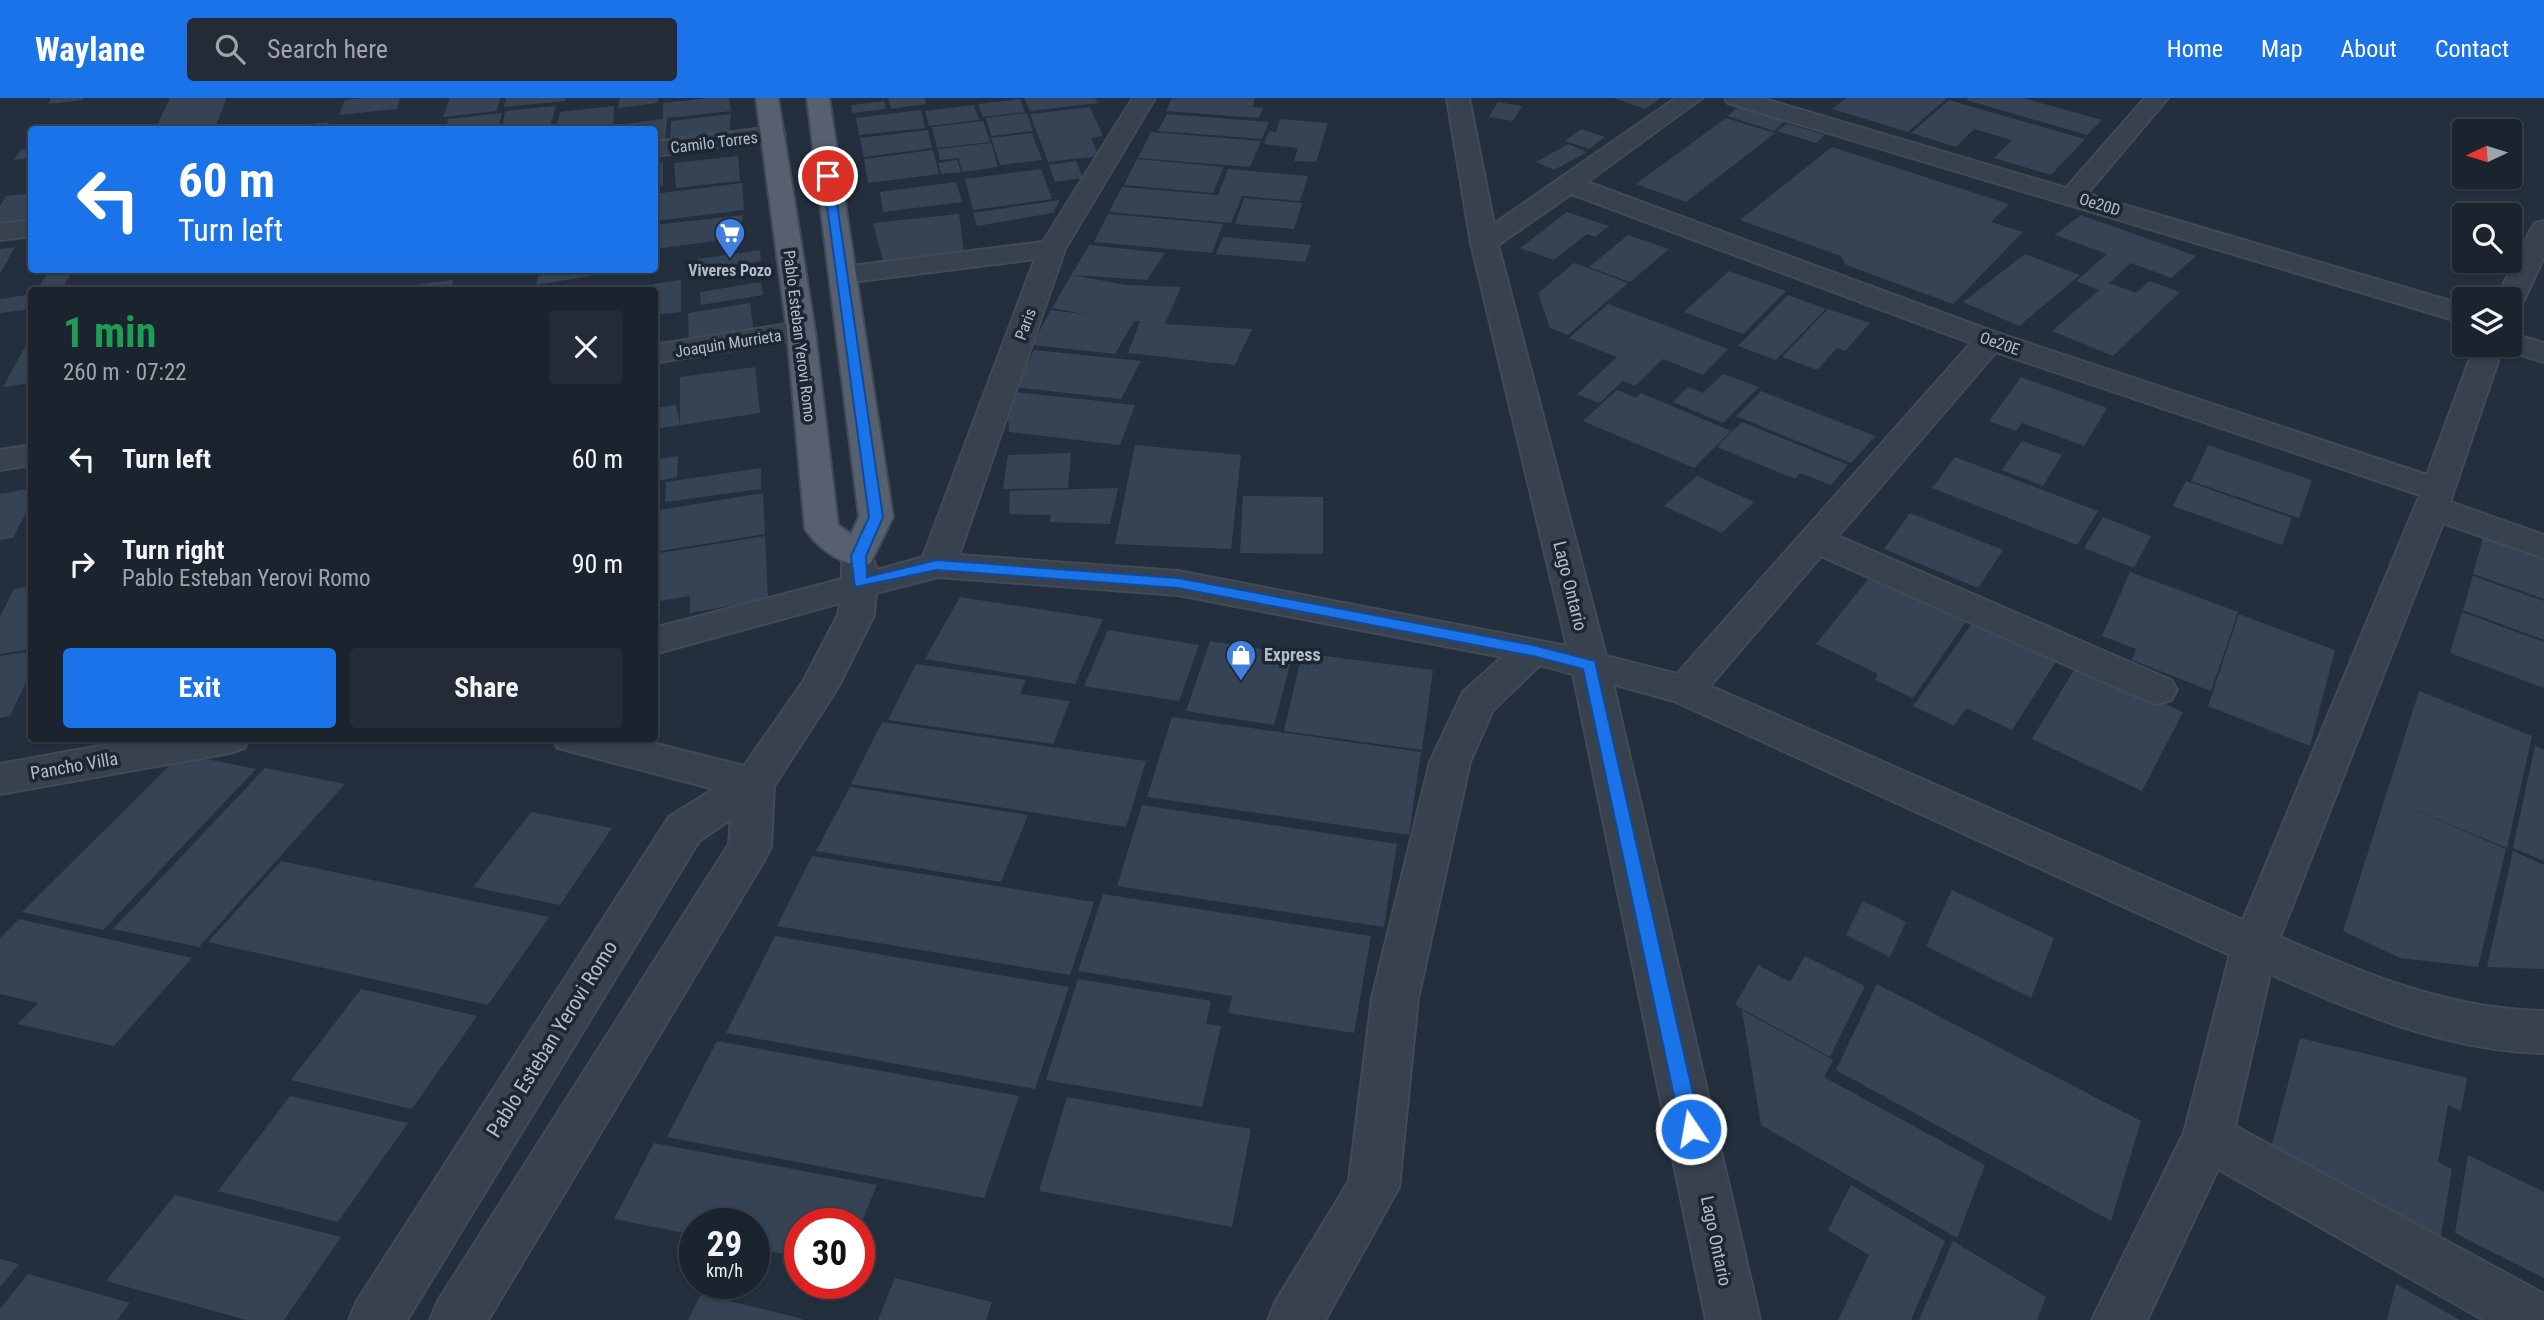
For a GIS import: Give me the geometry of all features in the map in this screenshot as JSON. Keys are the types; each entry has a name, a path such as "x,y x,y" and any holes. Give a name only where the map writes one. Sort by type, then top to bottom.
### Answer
{"main road":[{"name":"Pablo Esteban Yerovi Romo","path":"767,98 801,331 822,529 859,570"},
{"name":"Pablo Esteban Yerovi Romo","path":"818,98 876,517 859,570"}],"street":[{"name":"Paris","path":"937,565 1052,249 1144,98"},
{"name":"Lago Ontario","path":"1458,98 1484,243 1590,665 1733,1320"},
{"path":"1484,243 1691,98"},
{"name":"Oe20D","path":"1736,98 2072,195 2452,310"},
{"path":"2072,195 2157,98"},
{"name":"Camilo Torres","path":"658,148 772,134"},
{"name":"Oe20E","path":"1568,184 1990,340 2434,498 2544,547"},
{"path":"0,232 28,228"},
{"path":"2516,287 2544,229"},
{"path":"843,275 1052,249"},
{"name":"Joaquin Murrieta","path":"658,353 801,331"},
{"path":"1685,690 1990,340"},
{"path":"2522,346 2544,353"},
{"path":"2119,1320 2208,1137 2255,944 2434,498 2485,357"},
{"path":"0,460 28,456"},
{"path":"1816,540 2158,690"},
{"path":"658,640 859,570 937,565 1178,583 1533,650 1685,690 2317,974 2402,1008 2471,1024 2522,1032 2544,1032"},
{"name":"Pablo Esteban Yerovi Romo","path":"376,1320 684,829 754,785 818,689 856,615 859,570"},
{"path":"1295,1320 1374,1187 1395,998 1450,762 1477,702 1533,650"},
{"name":"Pancho Villa","path":"0,779 208,742"},
{"path":"587,742 754,785"},
{"name":"Pablo Esteban Yerovi Romo","path":"457,1320 750,847 754,785"},
{"path":"2208,1137 2537,1320"}],"building":[{"path":"51,98 83,98 83,100 48,104"},
{"path":"170,98 227,98 216,125 157,126"},
{"path":"400,98 397,109 339,115 345,100"},
{"path":"450,98 500,98 497,111 443,117"},
{"path":"506,98 566,98 565,101 504,107"},
{"path":"620,98 659,98 657,103 618,108"},
{"path":"729,98 731,111 667,118 665,144 658,145 658,126 618,126 663,119 663,103"},
{"path":"888,98 924,98 926,104 891,109"},
{"path":"1024,98 1095,98 1098,103 1030,111"},
{"path":"1172,98 1255,98 1252,107 1263,108 1259,118 1166,111"},
{"path":"1614,98 1661,98 1645,109"},
{"path":"1846,98 1947,98 1908,132 1832,109"},
{"path":"2023,98 2102,120 2087,135 1966,100"},
{"path":"1020,99 1025,112 983,117 978,104"},
{"path":"1949,100 2085,139 2051,175 1994,158 2012,140 1974,129 1956,147 1911,133"},
{"path":"884,101 886,109 852,113 851,105"},
{"path":"1498,102 1522,106 1513,121 1489,117"},
{"path":"974,105 979,120 929,126 925,111"},
{"path":"556,106 550,126 503,126 505,111"},
{"path":"614,106 613,126 557,126 560,112"},
{"path":"1090,107 1103,136 1091,138 1099,156 1048,162 1030,114"},
{"path":"1739,107 1785,121 1774,131 1727,116"},
{"path":"921,110 925,128 859,135 856,118"},
{"path":"502,113 499,126 447,126 448,119"},
{"path":"1027,113 1033,131 991,136 986,118"},
{"path":"731,114 729,138 670,145 671,121"},
{"path":"1167,114 1269,122 1262,139 1158,131"},
{"path":"1726,118 1775,133 1686,202 1636,184"},
{"path":"1280,119 1328,123 1316,162 1294,161 1298,148 1264,144 1269,131 1276,132"},
{"path":"983,121 990,142 937,148 932,127"},
{"path":"329,122 328,126 291,126"},
{"path":"1787,124 1825,135 1816,143 1777,131"},
{"path":"1581,129 1605,137 1589,149 1565,141"},
{"path":"928,130 932,148 864,157 860,138"},
{"path":"1151,132 1261,141 1250,167 1138,158"},
{"path":"1032,133 1042,160 1000,165 991,138"},
{"path":"991,143 998,167 962,172 959,158 940,160 938,149"},
{"path":"1568,144 1587,152 1554,170 1536,162"},
{"path":"1832,147 2009,204 1991,222 2023,232 1953,304 1846,265 1841,256 1740,220"},
{"path":"28,149 28,158 14,160 21,150"},
{"path":"933,150 939,174 868,183 864,159"},
{"path":"738,156 740,181 676,188 674,163"},
{"path":"1137,159 1224,167 1213,193 1124,185"},
{"path":"957,160 961,172 941,174 938,163"},
{"path":"1076,161 1083,178 1055,182 1049,165"},
{"path":"663,162 663,185 658,186 658,163"},
{"path":"1041,169 1052,199 973,210 965,179"},
{"path":"1228,169 1308,176 1300,201 1242,196 1231,223 1109,212 1122,187 1218,195"},
{"path":"956,182 962,202 883,212 880,192"},
{"path":"742,183 744,210 658,221 658,194"},
{"path":"28,193 28,222 0,225 0,206 6,196"},
{"path":"1244,198 1302,203 1294,229 1235,224"},
{"path":"1060,200 1053,213 977,226 973,213"},
{"path":"1567,212 1609,226 1595,237 1587,234 1554,260 1520,248"},
{"path":"959,214 964,253 884,264 873,223"},
{"path":"1108,214 1223,224 1212,253 1094,242"},
{"path":"743,215 739,238 658,248 658,225"},
{"path":"2081,215 2196,256 2171,278 2131,263 2109,283 2136,293 2149,281 2180,292 2113,356 2052,331 2099,290 2076,281 2107,254 2055,235"},
{"path":"1628,235 1669,249 1630,282 1589,267"},
{"path":"1223,237 1311,245 1305,262 1216,254"},
{"path":"1089,245 1165,253 1147,280 1073,275 1126,285 1181,287 1165,324 1252,329 1235,365 1128,353 1140,321 1134,321 1115,354 1032,345 1051,310 1089,315 1052,308"},
{"path":"15,247 0,274 0,249"},
{"name":"Viveres Pozo","path":"760,250 761,261 699,271 698,259"},
{"path":"2025,254 2080,275 2019,326 1963,302"},
{"path":"1574,263 1628,283 1568,335 1550,328 1538,293"},
{"path":"1729,271 1786,291 1743,334 1684,312"},
{"path":"47,273 71,273 63,287 39,287"},
{"path":"539,273 607,273 536,285"},
{"path":"453,280 452,287 399,287"},
{"path":"681,280 681,312 658,315 658,287 633,287"},
{"path":"761,282 763,295 701,305 700,292"},
{"path":"28,295 28,310 0,313 0,299"},
{"path":"1788,295 1826,309 1776,360 1738,346"},
{"path":"750,303 754,333 689,344 688,313"},
{"path":"1608,304 1728,349 1703,375 1663,359 1635,386 1623,381 1599,403 1577,394 1617,357 1569,338"},
{"path":"1828,309 1870,323 1845,351 1837,348 1817,370 1782,357"},
{"path":"27,343 28,384 3,387"},
{"path":"1034,350 1141,361 1121,399 1014,387"},
{"path":"755,367 760,413 658,428 658,407 676,405 680,424 680,377"},
{"path":"1723,374 1759,387 1723,423 1673,402 1688,387 1703,393"},
{"path":"2021,377 2107,408 2084,446 2022,423 2016,431 1989,421"},
{"path":"1617,390 1636,398 1641,393 1731,431 1694,468 1583,421"},
{"path":"1007,391 1135,405 1120,445 1009,432"},
{"path":"1761,391 1875,436 1851,463 1736,416"},
{"path":"1742,422 1848,465 1831,485 1800,473 1795,479 1717,447"},
{"path":"2022,441 2062,455 2043,486 2002,470"},
{"path":"1135,445 1241,455 1231,549 1115,544"},
{"path":"2208,445 2312,480 2299,518 2191,481"},
{"path":"1071,453 1068,488 1003,489 1008,455"},
{"path":"678,456 677,477 658,481 658,459"},
{"path":"1955,457 2098,511 2077,545 1932,488"},
{"path":"761,468 761,489 665,502 666,482"},
{"path":"1697,476 1754,502 1722,533 1664,506"},
{"path":"2186,481 2292,518 2282,545 2173,506"},
{"path":"1118,488 1110,524 1050,522 1051,515 1009,514 1010,491"},
{"path":"28,489 28,510 13,538 0,540 0,494"},
{"path":"763,493 765,534 658,551 658,510"},
{"path":"1243,496 1323,497 1323,554 1240,553"},
{"path":"1910,513 2003,550 1978,588 1884,549"},
{"path":"2103,517 2151,536 2134,568 2084,548"},
{"path":"765,536 768,599 690,613 690,596 658,601 658,553"},
{"path":"2483,538 2544,559 2544,599 2473,574"},
{"path":"2130,572 2238,612 2211,691 2132,660 2136,649 2102,636"},
{"path":"2473,576 2544,601 2544,640 2463,610"},
{"path":"1869,578 1966,622 1913,698 1875,680 1878,674 1816,644"},
{"path":"28,587 28,650 0,654 0,617 14,589"},
{"path":"960,597 1103,619 1075,684 925,659"},
{"path":"2462,612 2544,642 2544,688 2450,653"},
{"path":"2239,614 2335,650 2310,746 2208,706"},
{"path":"1973,622 2057,660 2012,730 1966,708 1954,726 1913,706"},
{"path":"1108,630 1199,645 1179,701 1084,686"},
{"name":"Express","path":"1210,641 1293,654 1274,725 1186,711"},
{"path":"28,652 28,678 10,716 0,718 0,656"},
{"path":"1302,653 1433,670 1422,750 1284,731"},
{"path":"916,664 1026,680 1020,694 1070,701 1053,744 888,720"},
{"path":"2077,665 2183,712 2142,791 2032,739"},
{"path":"2419,691 2532,736 2507,848 2401,804 2506,849 2478,967 2400,958 2343,931"},
{"path":"1172,717 1421,752 1409,835 1147,797"},
{"path":"882,722 1146,761 1126,827 851,784"},
{"path":"2535,746 2544,750 2544,861 2513,848"},
{"path":"181,754 256,769 103,930 22,912"},
{"path":"265,768 345,784 199,947 113,929"},
{"path":"850,787 1028,815 1001,882 816,851"},
{"path":"1142,805 1397,844 1384,927 1117,886"},
{"path":"531,812 612,828 560,905 473,887"},
{"path":"2513,851 2544,865 2544,969 2487,967"},
{"path":"812,856 1094,902 1070,975 777,926"},
{"path":"281,861 549,917 488,1005 208,942"},
{"path":"1952,890 2054,938 2031,998 1926,946"},
{"path":"1103,894 1371,936 1354,1033 1228,1013 1232,996 1078,971"},
{"path":"1863,901 1906,922 1890,957 1846,935"},
{"path":"19,919 192,958 114,1046 18,1024 38,1003 0,994 0,938"},
{"path":"775,936 1069,987 1035,1089 726,1033"},
{"path":"1805,956 1865,986 1830,1057 1735,1005 1758,965 1790,982"},
{"path":"1078,979 1211,1001 1206,1024 1221,1026 1202,1107 1046,1080"},
{"path":"1877,984 2141,1121 2111,1221 1836,1070"},
{"path":"361,989 477,1016 412,1109 291,1080"},
{"path":"1742,1010 1833,1060 1824,1077 1985,1165 1957,1238 1761,1125"},
{"path":"2300,1038 2467,1078 2461,1111 2448,1105 2438,1162 2452,1169 2439,1248 2268,1160"},
{"path":"717,1041 1019,1096 984,1198 667,1137"},
{"path":"290,1096 408,1123 338,1222 218,1191"},
{"path":"1067,1097 1251,1129 1232,1227 1039,1191"},
{"path":"654,1143 877,1185 867,1208 784,1208 784,1254 770,1251 770,1208 679,1208 679,1232 614,1219"},
{"path":"2468,1155 2544,1192 2544,1278 2455,1233"},
{"path":"1851,1185 1945,1241 1911,1320 1838,1320 1869,1255 1828,1230"},
{"path":"175,1195 341,1237 284,1320 246,1320 106,1281"},
{"path":"1953,1241 2046,1297 2037,1320 1919,1320"},
{"path":"0,1259 19,1264 0,1287"},
{"path":"28,1274 130,1303 117,1320 0,1320 0,1309"},
{"path":"895,1278 992,1302 986,1320 878,1320"},
{"path":"2396,1284 2460,1320 2387,1320"},
{"path":"698,1299 721,1299 803,1319 802,1320 688,1320"}],"place":[{"name":"Viveres Pozo","path":"730,260"},
{"name":"Express","path":"1241,682"}],"route":[{"path":"828,176 876,517 858,556 860,583 937,565 1178,583 1533,650 1590,665 1691,1129"}]}
